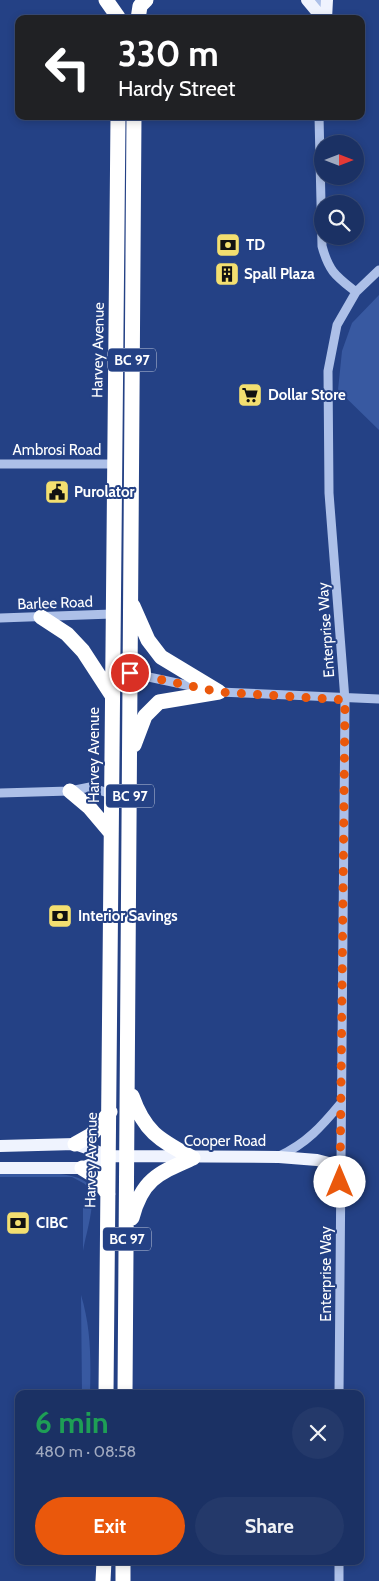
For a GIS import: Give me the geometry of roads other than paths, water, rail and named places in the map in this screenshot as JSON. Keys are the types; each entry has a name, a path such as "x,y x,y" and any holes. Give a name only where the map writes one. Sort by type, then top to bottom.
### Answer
{"highway":[{"path":"106,0 116,15"},
{"path":"118,0 118,15"},
{"path":"136,0 137,15"},
{"path":"138,15 140,6 146,0"},
{"name":"Harvey Avenue","path":"106,1390 110,1156 111,695 118,120"},
{"name":"BC 97","path":"125,1390 134,120"},
{"path":"114,464 124,475 132,500"},
{"path":"132,603 148,640 161,657 219,692"},
{"path":"40,617 67,634 83,651 111,695"},
{"path":"112,635 119,659 130,673"},
{"path":"130,753 146,716 159,702 219,692"},
{"path":"70,790 111,833"},
{"path":"111,794 122,808 129,839"},
{"path":"128,1085 138,1112 152,1133 193,1158"},
{"path":"75,1144 92,1135 110,1112"},
{"path":"127,1241 137,1199 152,1179 193,1158"},
{"path":"82,1168 95,1176 108,1194"},
{"path":"103,1581 104,1565"},
{"path":"123,1565 123,1581"}],"main road":[{"path":"306,0 320,12 327,0"},
{"name":"Cooper Road","path":"0,1146 75,1144 110,1156 193,1158 278,1157 317,1160 340,1166"},
{"name":"Cooper Road","path":"0,1168 82,1168 110,1156"}],"street":[{"path":"319,120 322,246 331,270 356,292"},
{"name":"Enterprise Way","path":"339,1390 345,700 329,493 328,370 337,326 356,292 379,270"},
{"name":"Ambrosi Road","path":"0,464 114,464"},
{"name":"Barlee Road","path":"0,618 112,614"},
{"path":"130,673 219,692 345,700 379,699"},
{"path":"0,793 70,790 90,787 111,794"},
{"path":"278,1157 297,1148 310,1138 341,1103"},
{"path":"339,1565 339,1581"}],"place":[{"name":"TD","path":"228,245"},
{"name":"Spall Plaza","path":"227,274"},
{"name":"Dollar Store","path":"250,395"},
{"name":"Purolator","path":"57,492"},
{"name":"Interior Savings","path":"60,916"},
{"name":"CIBC","path":"18,1223"}]}
